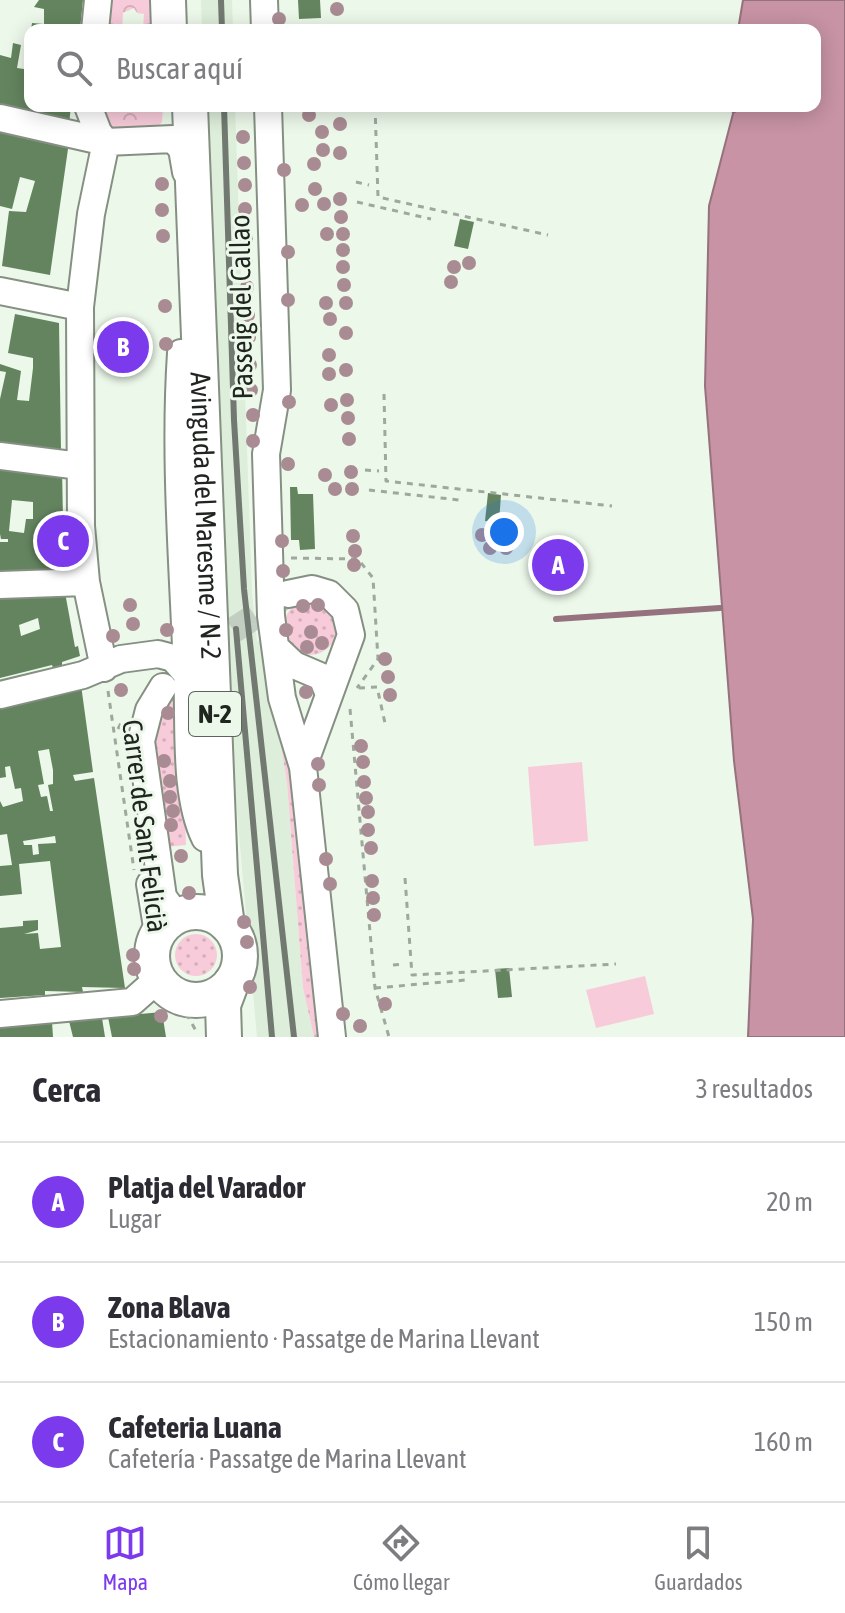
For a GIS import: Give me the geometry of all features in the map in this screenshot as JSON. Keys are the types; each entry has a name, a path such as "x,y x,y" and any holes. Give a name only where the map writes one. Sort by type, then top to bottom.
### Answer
{"main road":[{"path":"168,0 169,24"},
{"path":"187,0 188,24"},
{"name":"Avinguda del Maresme / N-2","path":"182,926 220,875 208,502 194,281 190,112"},
{"name":"Avinguda del Maresme / N-2","path":"172,123 189,492 202,609 207,876 182,926"},
{"name":"N-2","path":"203,1037 200,1016 164,989 152,951 182,926 238,946 237,971 223,1005 224,1037"},
{"path":"164,989 216,996 232,981"}],"street":[{"path":"96,24 98,0"},
{"path":"264,0 265,24"},
{"path":"73,134 82,129 87,112"},
{"path":"91,112 106,142 91,214 80,307 80,466 86,582 104,668"},
{"name":"Passeig del Callao","path":"268,112 277,390 266,454 271,616 277,649 305,688 303,767 332,1037"},
{"path":"0,118 106,142 172,123 185,161 189,257 194,281"},
{"path":"0,291 80,307"},
{"path":"181,353 178,412 194,807 205,838"},
{"path":"0,456 80,466"},
{"path":"0,585 86,582"},
{"path":"288,594 312,589 337,600 350,622 351,635 343,657 305,688"},
{"path":"0,695 104,668 121,659 158,654 173,658 188,672 195,686 204,756"},
{"path":"163,687 149,710 141,741 156,862 167,906 182,926"},
{"name":"Passeig del Callao","path":"303,767 305,688"},
{"path":"0,1014 132,1002 164,989"}],"path":[{"path":"375,112 378,197 548,235"},
{"path":"356,182 369,185"},
{"path":"357,202 431,219"},
{"path":"384,394 386,481 612,506"},
{"path":"365,470 379,471"},
{"path":"369,490 459,500"},
{"name":"Carrer de Sant Felicià","path":"104,668 135,878"},
{"path":"385,723 377,687 357,688 349,711 375,988 389,1037"},
{"path":"405,878 412,975 616,964"},
{"name":"Carrer de Sant Felicià","path":"164,989 143,970 182,926"},
{"path":"393,965 405,964"},
{"path":"375,988 466,980"},
{"path":"164,989 189,1018 197,1037"}],"shaded area":[{"path":"201,0 232,0 233,24 202,24"},
{"path":"743,0 845,0 845,1037 748,1037 753,919 734,761 705,386 709,206 733,112 821,112 821,24 739,24"},
{"path":"204,112 235,112 252,592 257,641 265,640 287,783 303,988 314,1037 257,1037 221,631"}],"green space":[{"path":"107,0 160,0 161,24 143,24 144,14 137,13 134,8 123,13 122,24 105,24"},
{"path":"102,112 163,112 162,122 156,128 114,135"},
{"path":"310,601 329,609 337,628 329,647 310,655 291,647 283,628 291,609"},
{"path":"272,686 300,822 323,1037 314,1037 303,988 287,783"},
{"path":"175,693 183,754 186,845 166,847 153,737 159,712"},
{"path":"582,762 588,841 534,846 528,767"},
{"path":"196,934 211,940 217,955 211,970 196,976 181,970 175,955 181,940"},
{"path":"645,976 654,1014 596,1028 586,990"}],"building":[{"path":"39,0 83,0 81,24 44,24 44,9 34,7"},
{"path":"298,0 320,0 321,18 299,19"},
{"path":"13,43 21,45 17,68 24,69 24,112 70,112 69,124 0,111 0,55 11,58"},
{"path":"0,127 69,142 50,275 2,266 9,211 26,212 35,181 20,177 12,209 0,206"},
{"path":"460,219 474,222 468,249 454,246"},
{"path":"15,314 59,323 61,451 0,443 0,399 6,372 0,371 0,364 21,371 17,400 29,401 33,368 33,358 8,353"},
{"path":"0,460 62,467 64,574 0,577 0,542 8,542 8,539 1,539","holes":["12,500 33,502 33,519 26,519 24,533 9,531"]},
{"path":"290,487 297,487 298,494 313,494 315,549 300,550 299,540 291,540"},
{"path":"488,493 501,495 499,523 485,521"},
{"path":"64,587 75,647 78,646 80,656 62,662 62,666 53,668 52,665 0,678 0,590","holes":["38,618 40,629 21,636 19,625"]},
{"path":"81,685 93,772 73,775 75,781 94,778 125,988 82,987 83,992 45,991 45,995 0,998 0,928 23,926 23,921 38,920 38,930 24,934 38,933 40,949 61,947 50,861 19,864 22,894 0,896 0,866 12,865 7,834 0,835 0,801 3,807 23,801 21,788 15,789 10,766 5,767 6,777 0,778 0,705","holes":["49,749 53,784 48,785 53,811 50,811 47,796 41,797 38,785 44,784 38,751","55,836 56,843 38,844 39,854 33,855 32,845 24,845 23,841"]},
{"path":"509,968 512,997 498,998 495,969"},
{"path":"162,1012 166,1037 112,1037 108,1017"},
{"path":"102,1018 105,1037 73,1037 69,1021"},
{"path":"52,1022 53,1037 0,1037 0,1027"}],"waterway":[{"path":"556,619 720,608"}],"tunnel":[{"path":"201,652 288,594"}],"railway":[{"path":"221,0 222,24"},
{"path":"224,112 234,420 244,589 294,1037"},
{"path":"236,629 272,1037"}],"place":[{"name":"Zona Blava","path":"123,347"},
{"name":"Cafeteria Luana","path":"63,541"},
{"name":"Platja del Varador","path":"558,565"}]}
